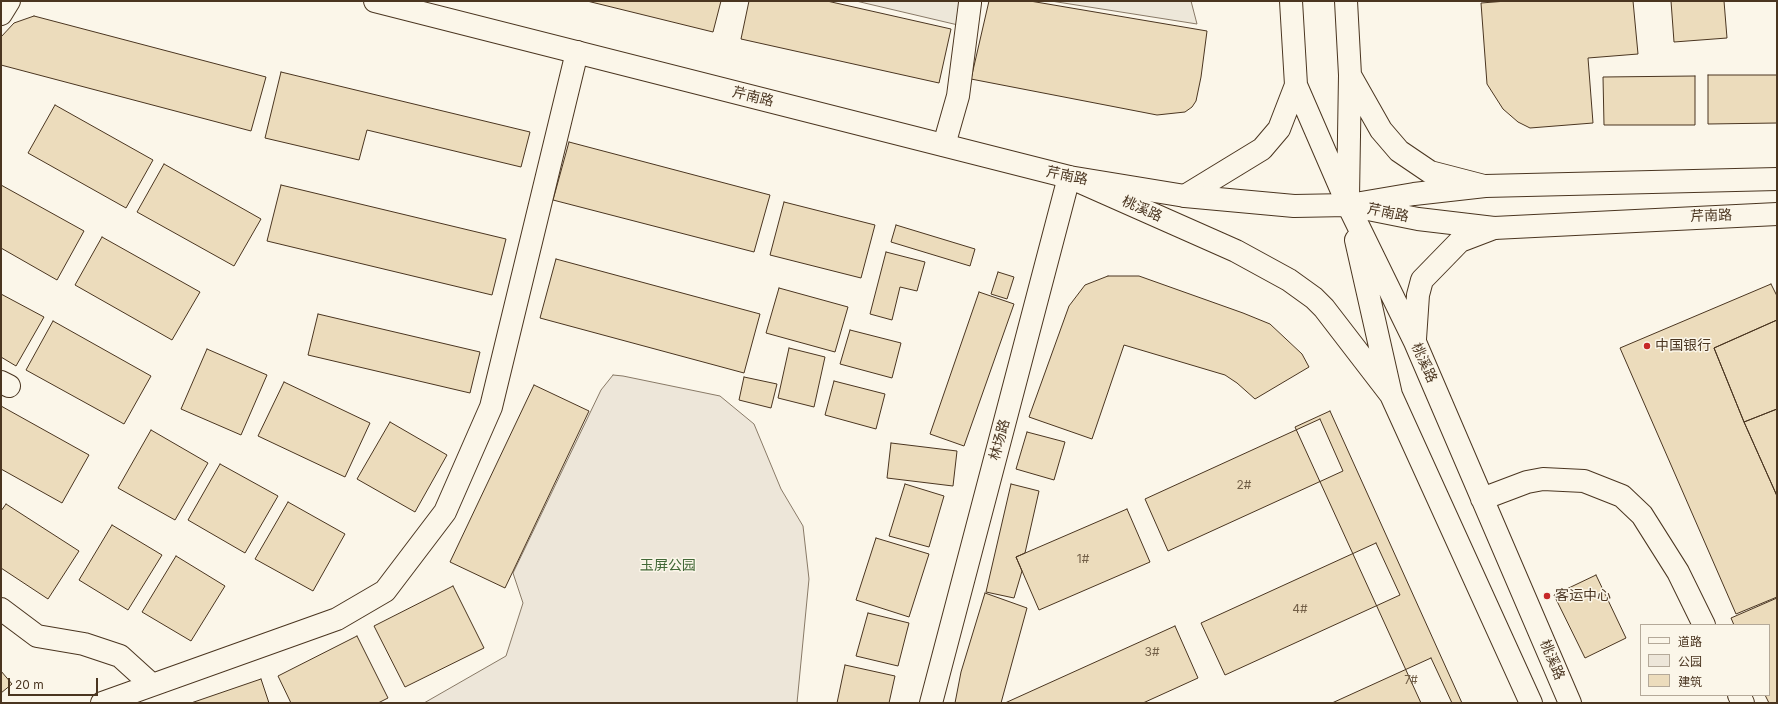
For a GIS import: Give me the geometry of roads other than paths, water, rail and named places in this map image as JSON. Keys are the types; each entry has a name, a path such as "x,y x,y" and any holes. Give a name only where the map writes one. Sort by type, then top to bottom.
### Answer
{"street":[{"path":"1,14 9,1"},
{"name":"芹南路","path":"375,1 1069,177 1184,196 1294,206 1348,205 1418,219 1494,228 1777,214"},
{"path":"1291,1 1296,85 1348,205"},
{"path":"1346,1 1350,75 1348,205"},
{"path":"944,145 958,96 970,3"},
{"path":"102,703 337,619 385,591 446,512 491,407 577,52"},
{"path":"1350,75 1380,130 1399,150 1430,172 1485,186"},
{"path":"1184,196 1262,149 1279,129 1296,85"},
{"name":"桃溪路","path":"1069,177 1236,250 1288,280 1314,298 1324,308 1391,395"},
{"name":"林场路","path":"931,703 1069,177"},
{"path":"1348,205 1414,194 1485,186 1777,179"},
{"name":"桃溪路","path":"1348,205 1415,342 1570,703"},
{"name":"桃溪路","path":"1348,205 1391,395 1531,703"},
{"path":"1415,342 1416,307 1422,280 1460,241 1494,228"},
{"path":"1482,499 1527,482 1543,479 1584,480 1622,496 1642,515 1678,572 1704,624"},
{"path":"1,609 37,636 84,644 120,656 152,685"}],"place":[{"name":"中国银行","path":"1647,346"},
{"name":"客运中心","path":"1547,596"}],"park label":[{"name":"玉屏公园","path":"668,566"}]}
